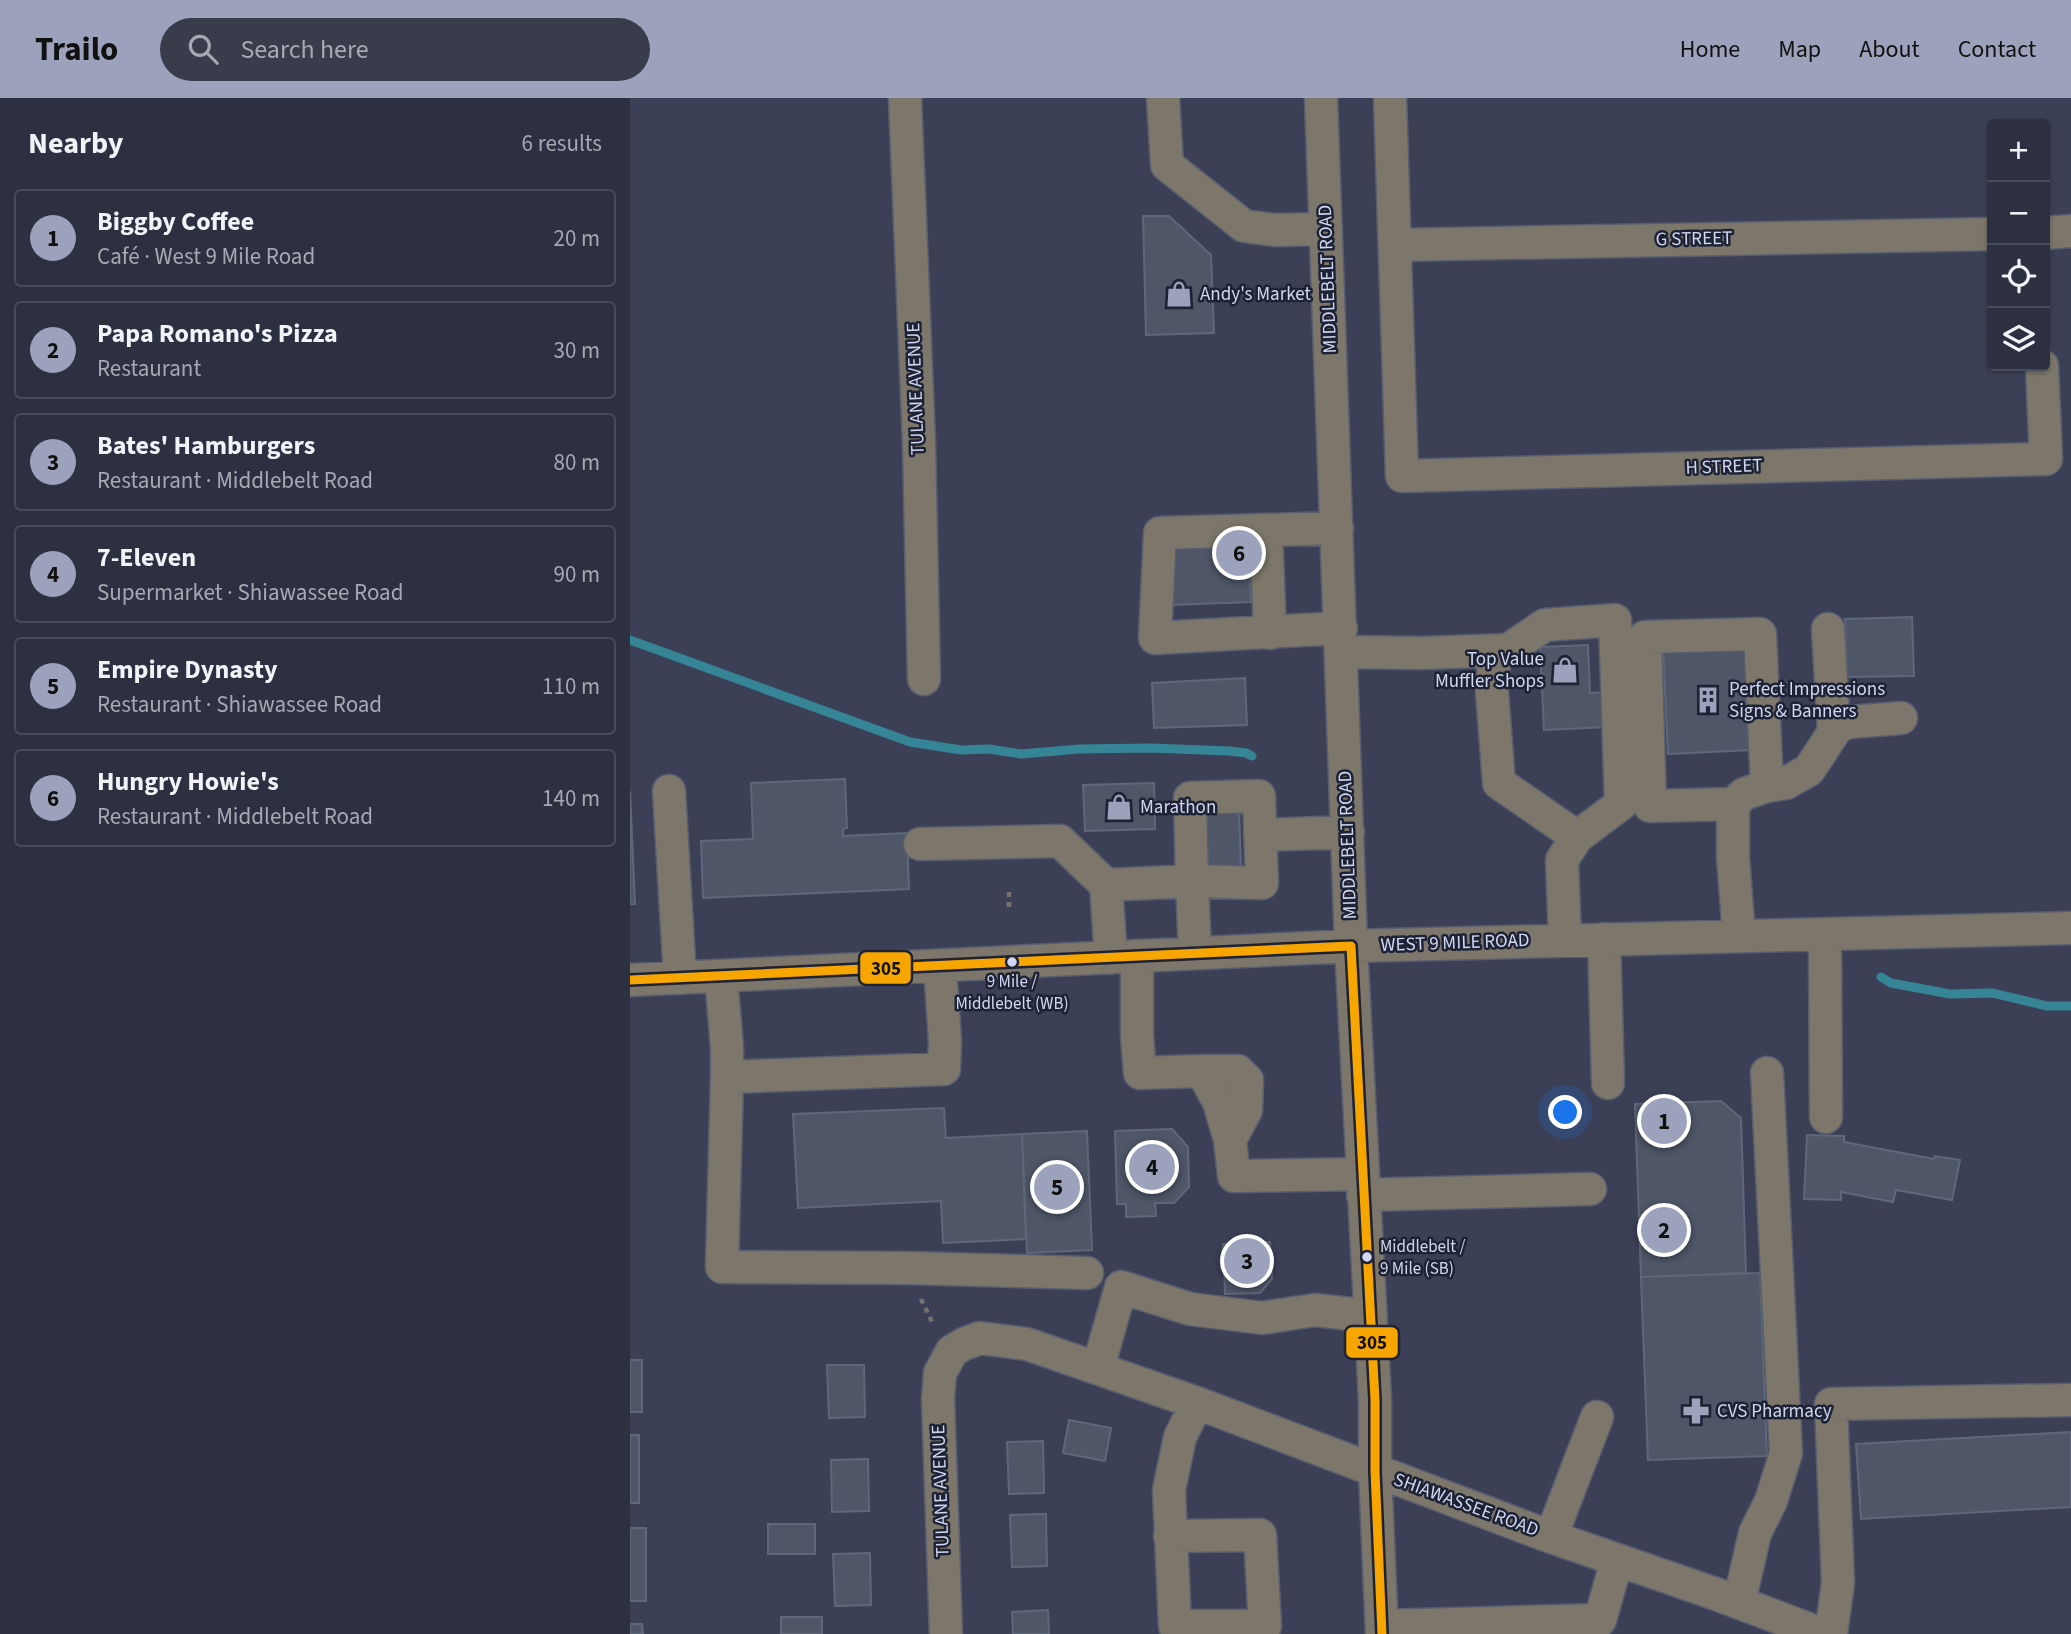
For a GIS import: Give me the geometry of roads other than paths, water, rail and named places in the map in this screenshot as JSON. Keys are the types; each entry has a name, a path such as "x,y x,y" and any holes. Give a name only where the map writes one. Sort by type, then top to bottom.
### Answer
{"street":[{"name":"TULANE AVENUE","path":"905,98 919,443 924,680"},
{"path":"1163,98 1167,165 1244,226 1275,230 1326,229"},
{"name":"MIDDLEBELT ROAD","path":"1321,98 1351,946 1375,1400 1375,1471 1382,1630"},
{"path":"1390,98 1395,245"},
{"path":"2050,233 2071,231"},
{"name":"G STREET","path":"1395,245 1987,234"},
{"name":"H STREET","path":"1395,245 1402,476 2046,459 2042,371"},
{"path":"1337,528 1160,533 1155,638 1270,633 1341,640 1422,653 1495,651 1508,650 1545,625 1615,620 1621,804 1577,837 1562,860 1565,940"},
{"path":"1266,530 1270,633"},
{"path":"1829,629 1834,732"},
{"path":"1767,786 1760,634 1645,637 1650,806 1733,804 1744,794 1786,783 1809,770 1841,725 1901,718"},
{"path":"1495,651 1492,692 1499,783 1577,837"},
{"path":"669,791 680,978"},
{"path":"1106,885 1192,881 1262,883 1259,796 1190,798 1192,881 1195,953"},
{"path":"1733,804 1733,857 1739,936"},
{"path":"1260,835 1348,832"},
{"path":"920,844 1060,841 1106,885 1124,957 1137,1035 1140,1073 1202,1071 1219,1102 1230,1140 1234,1176 1363,1185 1590,1189"},
{"name":"WEST 9 MILE ROAD","path":"630,980 1351,946 2071,928"},
{"path":"1825,934 1826,1117"},
{"path":"1604,939 1608,1083"},
{"path":"727,1077 944,1069 940,966"},
{"path":"721,976 727,1048 722,1267 1087,1273"},
{"path":"1739,1603 1755,1533 1772,1501 1786,1453 1767,1073"},
{"path":"1098,1368 1121,1287 1190,1309 1262,1318 1315,1310 1370,1316"},
{"name":"SHIAWASSEE ROAD","path":"952,1351 980,1338 1027,1344 1197,1403 1551,1537 1822,1634"},
{"name":"TULANE AVENUE","path":"946,1634 938,1399 940,1373 952,1351"},
{"path":"1831,1634 1838,1583 1831,1404 2071,1400"},
{"path":"1170,1536 1169,1490 1174,1464 1180,1437 1197,1403"},
{"path":"1551,1537 1597,1417"},
{"path":"1382,1630 1492,1628 1600,1620 1618,1560"}],"waterway":[{"path":"630,640 910,742 961,750 989,749 1021,754 1079,749 1150,748 1229,751 1252,756"},
{"path":"1881,977 1891,983 1950,994 1993,993 2047,1006 2071,1006"}],"place":[{"name":"Andy's Market","path":"1179,294"},
{"name":"Hungry Howie's","path":"1239,553"},
{"name":"Top Value Muffler Shops","path":"1565,670"},
{"name":"Perfect Impressions Signs & Banners","path":"1708,700"},
{"name":"Marathon","path":"1119,807"},
{"name":"9 Mile / Middlebelt (WB)","path":"1012,962"},
{"name":"Biggby Coffee","path":"1664,1121"},
{"name":"7-Eleven","path":"1152,1167"},
{"name":"Empire Dynasty","path":"1057,1187"},
{"name":"Papa Romano's Pizza","path":"1664,1230"},
{"name":"Middlebelt / 9 Mile (SB)","path":"1367,1257"},
{"name":"Bates' Hamburgers","path":"1247,1261"},
{"name":"CVS Pharmacy","path":"1696,1411"}]}
